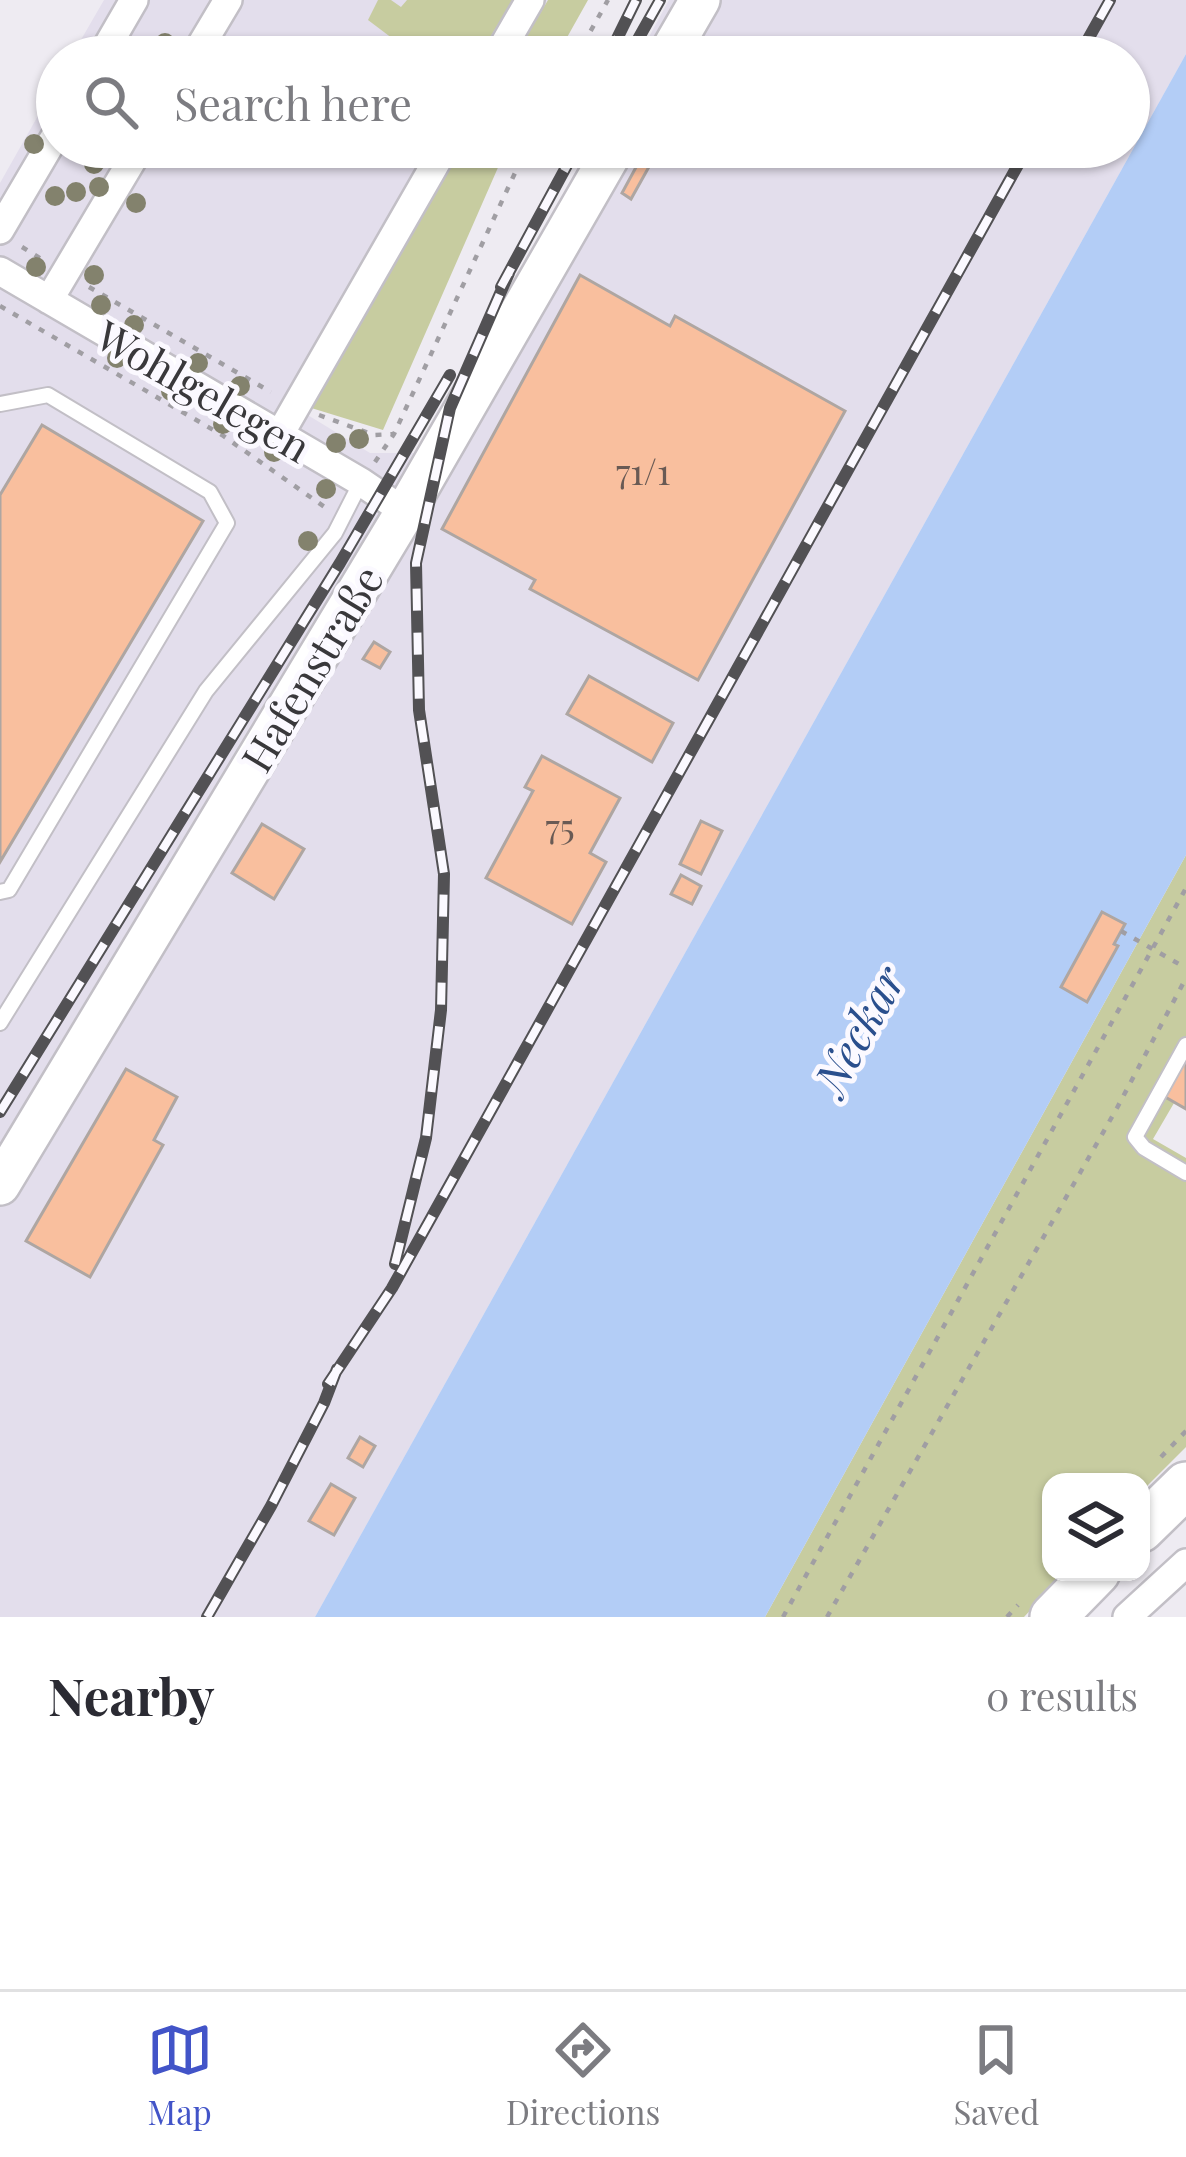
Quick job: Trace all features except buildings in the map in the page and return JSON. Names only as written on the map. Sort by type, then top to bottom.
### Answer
[{"type":"main road","points":[[679,36],[700,0]]},
{"type":"main road","name":"Hafenstraße","points":[[0,1185],[405,512],[603,168]]},
{"type":"main road","points":[[1150,1519],[1186,1485]]},
{"type":"main road","points":[[1053,1617],[1088,1581]]},
{"type":"street","points":[[113,36],[134,0]]},
{"type":"street","points":[[207,36],[228,0]]},
{"type":"street","points":[[509,36],[530,0]]},
{"type":"street","points":[[8,237],[41,168]]},
{"type":"street","points":[[49,300],[128,168]]},
{"type":"street","points":[[280,434],[433,168]]},
{"type":"street","name":"Wohlgelegen","points":[[0,272],[362,482],[405,512]]},
{"type":"street","points":[[1127,1617],[1186,1563]]},
{"type":"lane","points":[[0,404],[49,394],[210,492],[226,523],[9,890],[0,892]]},
{"type":"lane","points":[[0,1023],[206,691],[340,524],[362,482]]},
{"type":"lane","points":[[1186,1045],[1135,1137],[1144,1148],[1186,1172]]},
{"type":"path","points":[[588,36],[608,0]]},
{"type":"path","points":[[362,482],[394,434],[517,168]]},
{"type":"path","points":[[8,237],[296,406],[374,435],[394,434]]},
{"type":"path","points":[[0,306],[241,448],[330,510],[340,524]]},
{"type":"path","points":[[795,1617],[784,1615],[1186,889]]},
{"type":"path","points":[[1121,931],[1186,968]]},
{"type":"path","points":[[827,1617],[1106,1129],[1186,978]]},
{"type":"shaded area","points":[[104,0],[548,0],[527,36],[83,36]]},
{"type":"shaded area","points":[[669,0],[1186,0],[1186,54],[1150,119],[1150,36],[649,36]]},
{"type":"shaded area","points":[[36,119],[36,168],[449,168],[308,407],[288,403],[370,453],[415,453],[439,421],[578,168],[1122,168],[315,1617],[0,1617],[0,183]]},
{"type":"green space","points":[[378,0],[391,0],[401,7],[407,0],[513,0],[491,36],[389,36],[368,20]]},
{"type":"green space","points":[[548,0],[588,0],[568,36],[527,36]]},
{"type":"green space","points":[[449,168],[498,168],[383,430],[308,407]]},
{"type":"green space","points":[[1186,855],[1186,1051],[1160,1095],[1174,1103],[1153,1139],[1186,1158],[1186,1447],[1150,1483],[1150,1473],[1042,1473],[1042,1581],[1058,1581],[1024,1617],[765,1617]]},
{"type":"water","name":"Neckar","points":[[1186,54],[1186,855],[765,1617],[315,1617],[1122,168],[1150,168],[1150,119]]},
{"type":"railway","points":[[618,36],[636,0]]},
{"type":"railway","points":[[640,36],[660,0]]},
{"type":"railway","points":[[1090,36],[1110,0]]},
{"type":"railway","points":[[501,287],[566,168]]},
{"type":"railway","points":[[328,1384],[392,1288],[1016,168]]},
{"type":"railway","points":[[395,1264],[426,1138],[441,1010],[444,874],[419,710],[416,563],[450,408],[509,273]]},
{"type":"railway","points":[[0,1112],[340,563],[450,375]]},
{"type":"railway","points":[[207,1617],[271,1506],[337,1369]]}]
